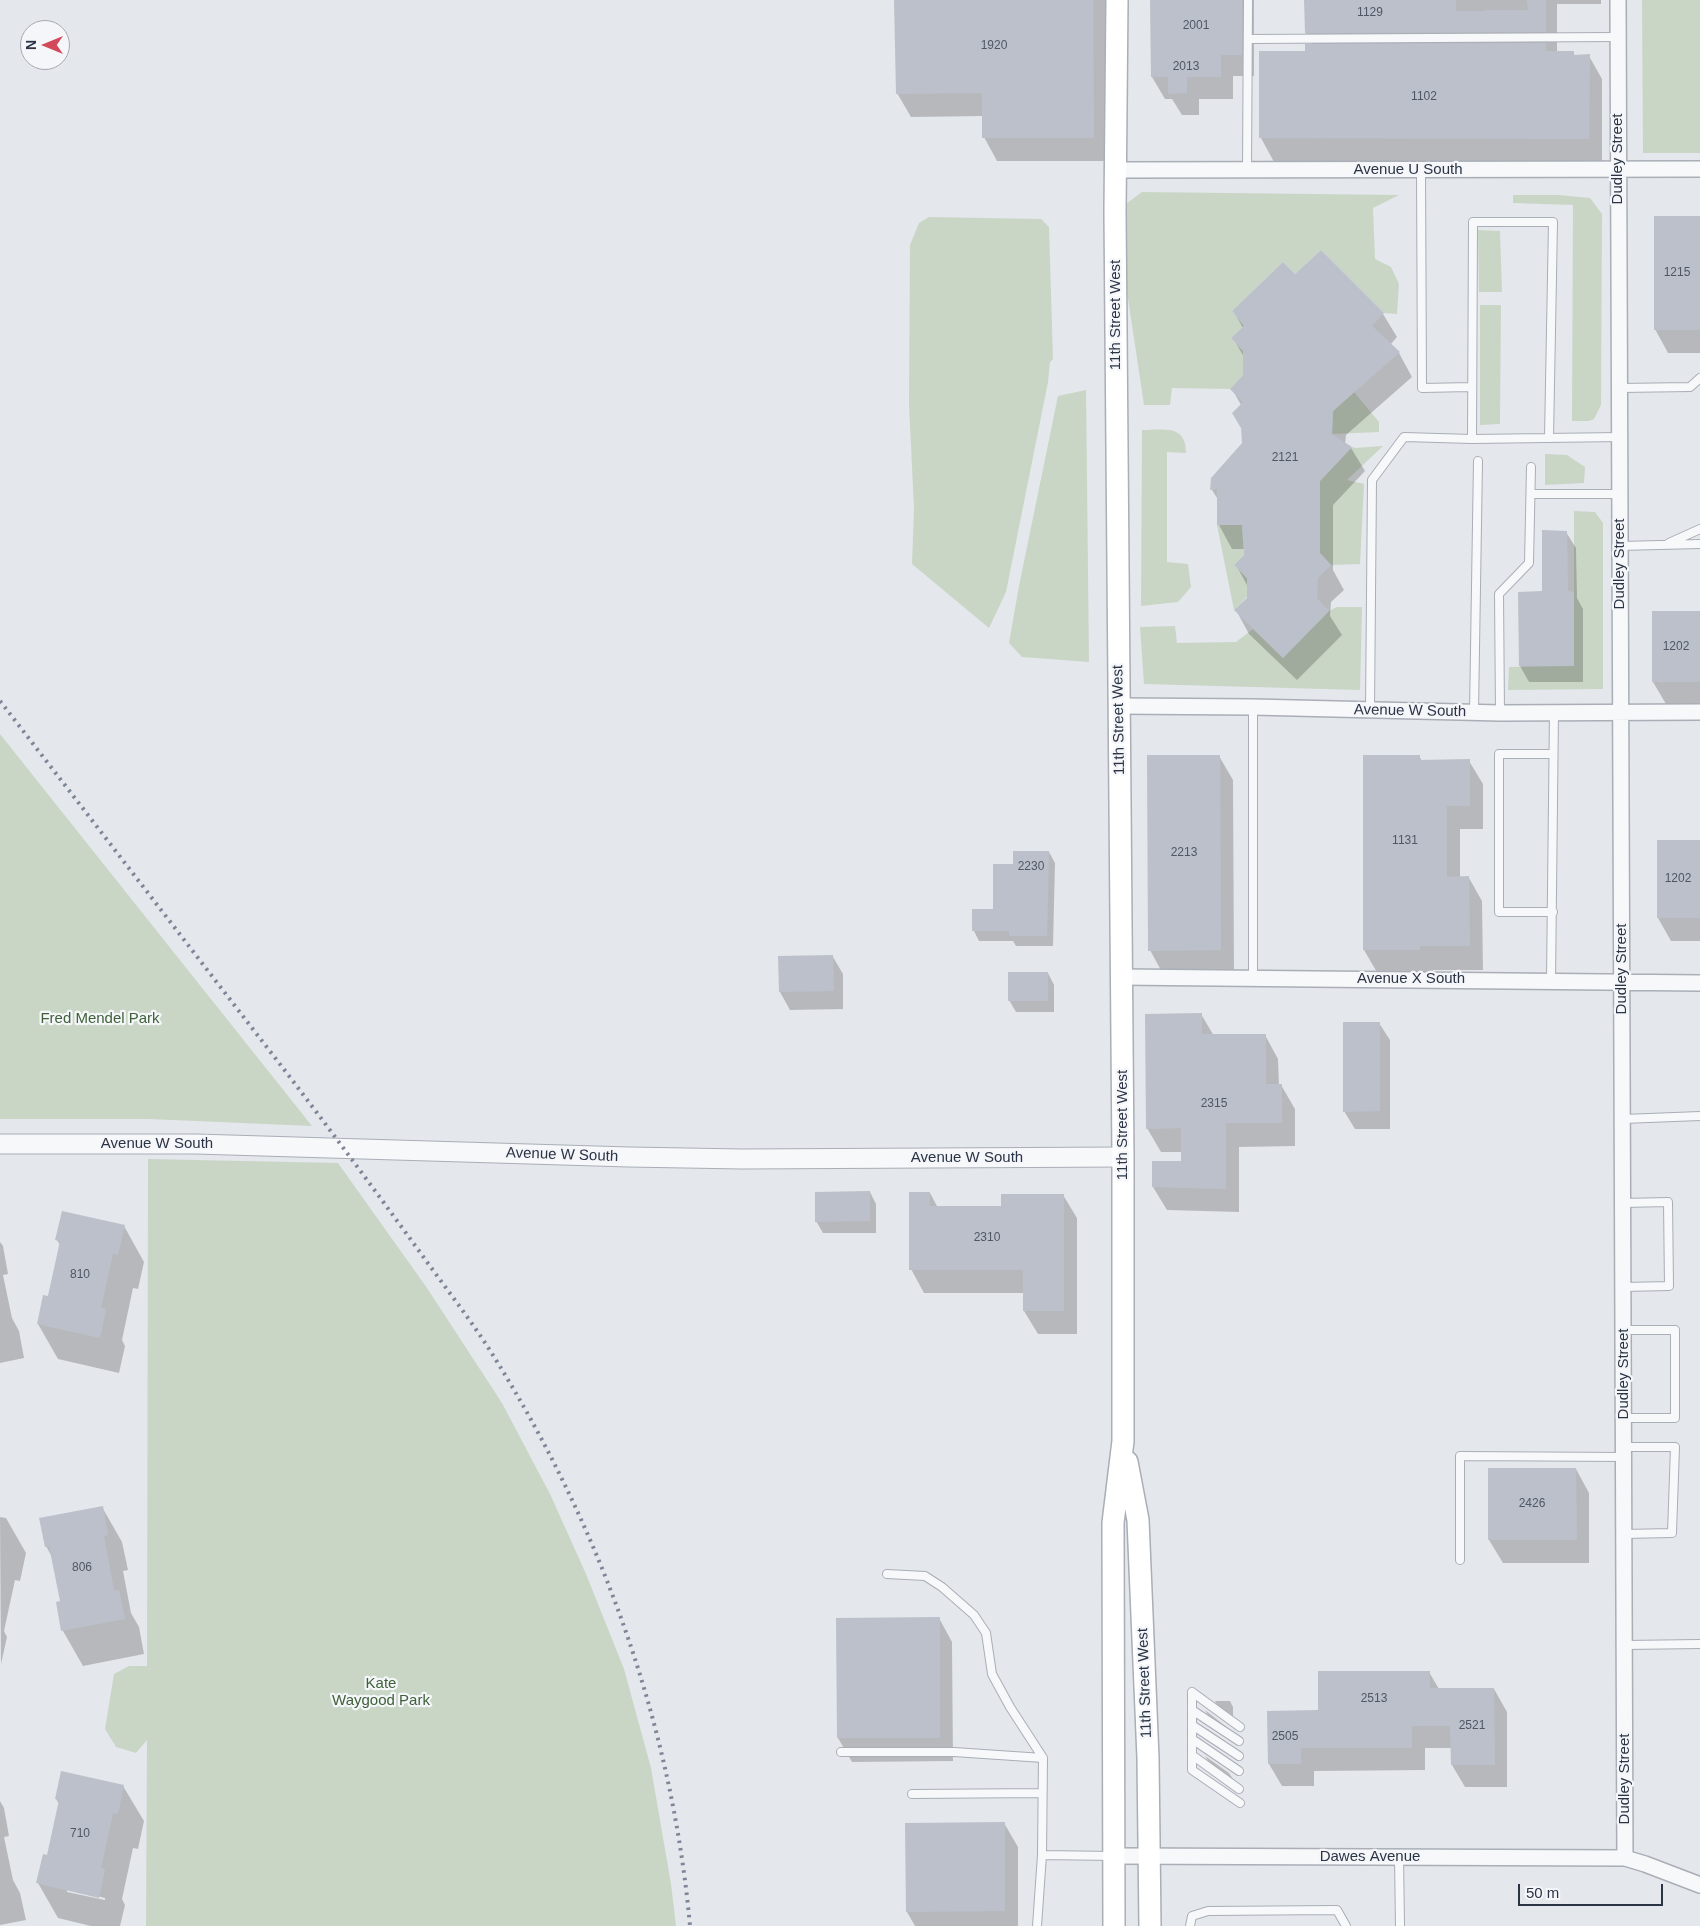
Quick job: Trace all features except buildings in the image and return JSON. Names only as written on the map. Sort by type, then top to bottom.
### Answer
[{"type":"main road","name":"11th Street West","points":[[1114,1926],[1113,1523],[1123,1441],[1122,977],[1115,170],[1117,0]]},
{"type":"main road","name":"11th Street West","points":[[1123,1441],[1138,1520],[1148,1758],[1150,1926]]},
{"type":"street","name":"Dudley Street","points":[[1618,0],[1625,1858]]},
{"type":"street","name":"Avenue U South","points":[[1115,170],[1700,169]]},
{"type":"street","name":"Avenue W South","points":[[1119,706],[1500,713],[1700,712]]},
{"type":"street","name":"Avenue X South","points":[[1122,977],[1700,983]]},
{"type":"street","name":"Avenue W South","points":[[0,1144],[196,1144],[742,1159],[1123,1157]]},
{"type":"street","name":"Dawes Avenue","points":[[1115,1856],[1625,1858]]},
{"type":"street","points":[[1625,1858],[1700,1886]]},
{"type":"lane","points":[[1247,170],[1248,0]]},
{"type":"lane","points":[[1248,38],[1617,37]]},
{"type":"lane","points":[[1420,170],[1422,388],[1471,387]]},
{"type":"lane","points":[[1472,439],[1473,222],[1553,222],[1549,438]]},
{"type":"lane","points":[[1620,388],[1690,388],[1700,378]]},
{"type":"lane","points":[[1370,710],[1372,480],[1404,437],[1472,439],[1620,437]]},
{"type":"lane","points":[[1474,712],[1478,461]]},
{"type":"lane","points":[[1500,713],[1498,594],[1529,563],[1531,467]]},
{"type":"lane","points":[[1531,494],[1620,494]]},
{"type":"lane","points":[[1665,545],[1700,529]]},
{"type":"lane","points":[[1620,546],[1700,544]]},
{"type":"lane","points":[[1253,708],[1253,978]]},
{"type":"lane","points":[[1551,980],[1554,712]]},
{"type":"lane","points":[[1553,754],[1499,754],[1499,912],[1553,912]]},
{"type":"lane","points":[[1622,1119],[1700,1116]]},
{"type":"lane","points":[[1623,1204],[1668,1202],[1669,1258],[1669,1286],[1623,1286]]},
{"type":"lane","points":[[1624,1330],[1675,1330],[1675,1418],[1624,1418]]},
{"type":"lane","points":[[1460,1560],[1460,1456],[1624,1452],[1675,1447],[1672,1533],[1624,1534]]},
{"type":"lane","points":[[887,1574],[925,1576],[942,1587],[974,1615],[986,1633],[992,1674],[1043,1758],[1042,1855],[1037,1926]]},
{"type":"lane","points":[[1625,1645],[1700,1644]]},
{"type":"lane","points":[[1240,1727],[1192,1692],[1192,1770],[1240,1804]]},
{"type":"lane","points":[[1192,1710],[1239,1741]]},
{"type":"lane","points":[[1192,1725],[1239,1756]]},
{"type":"lane","points":[[1192,1739],[1239,1771]]},
{"type":"lane","points":[[841,1752],[954,1752],[1043,1758]]},
{"type":"lane","points":[[1192,1755],[1239,1789]]},
{"type":"lane","points":[[912,1794],[1042,1793]]},
{"type":"lane","points":[[1042,1855],[1115,1856]]},
{"type":"lane","points":[[1398,1857],[1400,1926]]},
{"type":"lane","points":[[1190,1926],[1192,1916],[1208,1912],[1337,1910],[1346,1926]]},
{"type":"green space","points":[[1642,0],[1700,0],[1700,153],[1643,153]]},
{"type":"green space","points":[[1142,192],[1399,195],[1373,208],[1375,259],[1391,267],[1399,284],[1397,314],[1384,313],[1321,250],[1295,274],[1283,262],[1232,311],[1244,326],[1231,338],[1243,351],[1243,375],[1230,389],[1172,388],[1170,405],[1144,405],[1115,212]]},
{"type":"green space","points":[[1513,195],[1559,195],[1590,198],[1602,214],[1601,405],[1594,419],[1589,421],[1572,421],[1573,205],[1513,203]]},
{"type":"green space","points":[[929,217],[1041,219],[1049,227],[1053,359],[1050,362],[1048,382],[1006,592],[989,628],[912,564],[914,509],[909,403],[910,245],[919,223]]},
{"type":"green space","points":[[1478,230],[1500,231],[1502,292],[1479,292]]},
{"type":"green space","points":[[1480,305],[1501,305],[1500,424],[1480,425]]},
{"type":"green space","points":[[1086,390],[1089,662],[1022,657],[1009,643],[1058,396]]},
{"type":"green space","points":[[1354,392],[1379,422],[1379,432],[1332,434],[1333,411]]},
{"type":"green space","points":[[1142,430],[1172,431],[1182,437],[1185,444],[1186,453],[1167,452],[1167,562],[1188,564],[1191,587],[1178,602],[1141,606]]},
{"type":"green space","points":[[1383,446],[1347,480],[1364,484],[1360,564],[1331,565],[1320,553],[1320,481],[1352,447]]},
{"type":"green space","points":[[1545,454],[1567,455],[1585,467],[1584,483],[1545,485]]},
{"type":"green space","points":[[1574,511],[1595,512],[1603,523],[1603,689],[1508,690],[1509,667],[1574,666]]},
{"type":"green space","points":[[1217,525],[1242,525],[1244,555],[1234,565],[1247,578],[1247,597],[1234,610]]},
{"type":"green space","points":[[1337,607],[1362,607],[1360,690],[1144,684],[1140,627],[1175,626],[1177,643],[1236,642],[1253,629],[1283,658],[1329,611]]},
{"type":"green space","name":"Fred Mendel Park","points":[[0,734],[312,1126],[149,1119],[0,1119]]},
{"type":"green space","name":"Kate Waygood Park","points":[[148,1159],[338,1163],[427,1288],[502,1403],[550,1494],[586,1574],[624,1669],[651,1768],[671,1884],[676,1926],[146,1926],[147,1740],[136,1753],[116,1747],[105,1729],[114,1674],[129,1666],[147,1666]]},
{"type":"railway","points":[[0,701],[368,1181],[479,1333],[534,1425],[569,1492],[599,1561],[626,1632],[649,1704],[667,1777],[681,1851],[690,1926]]}]
